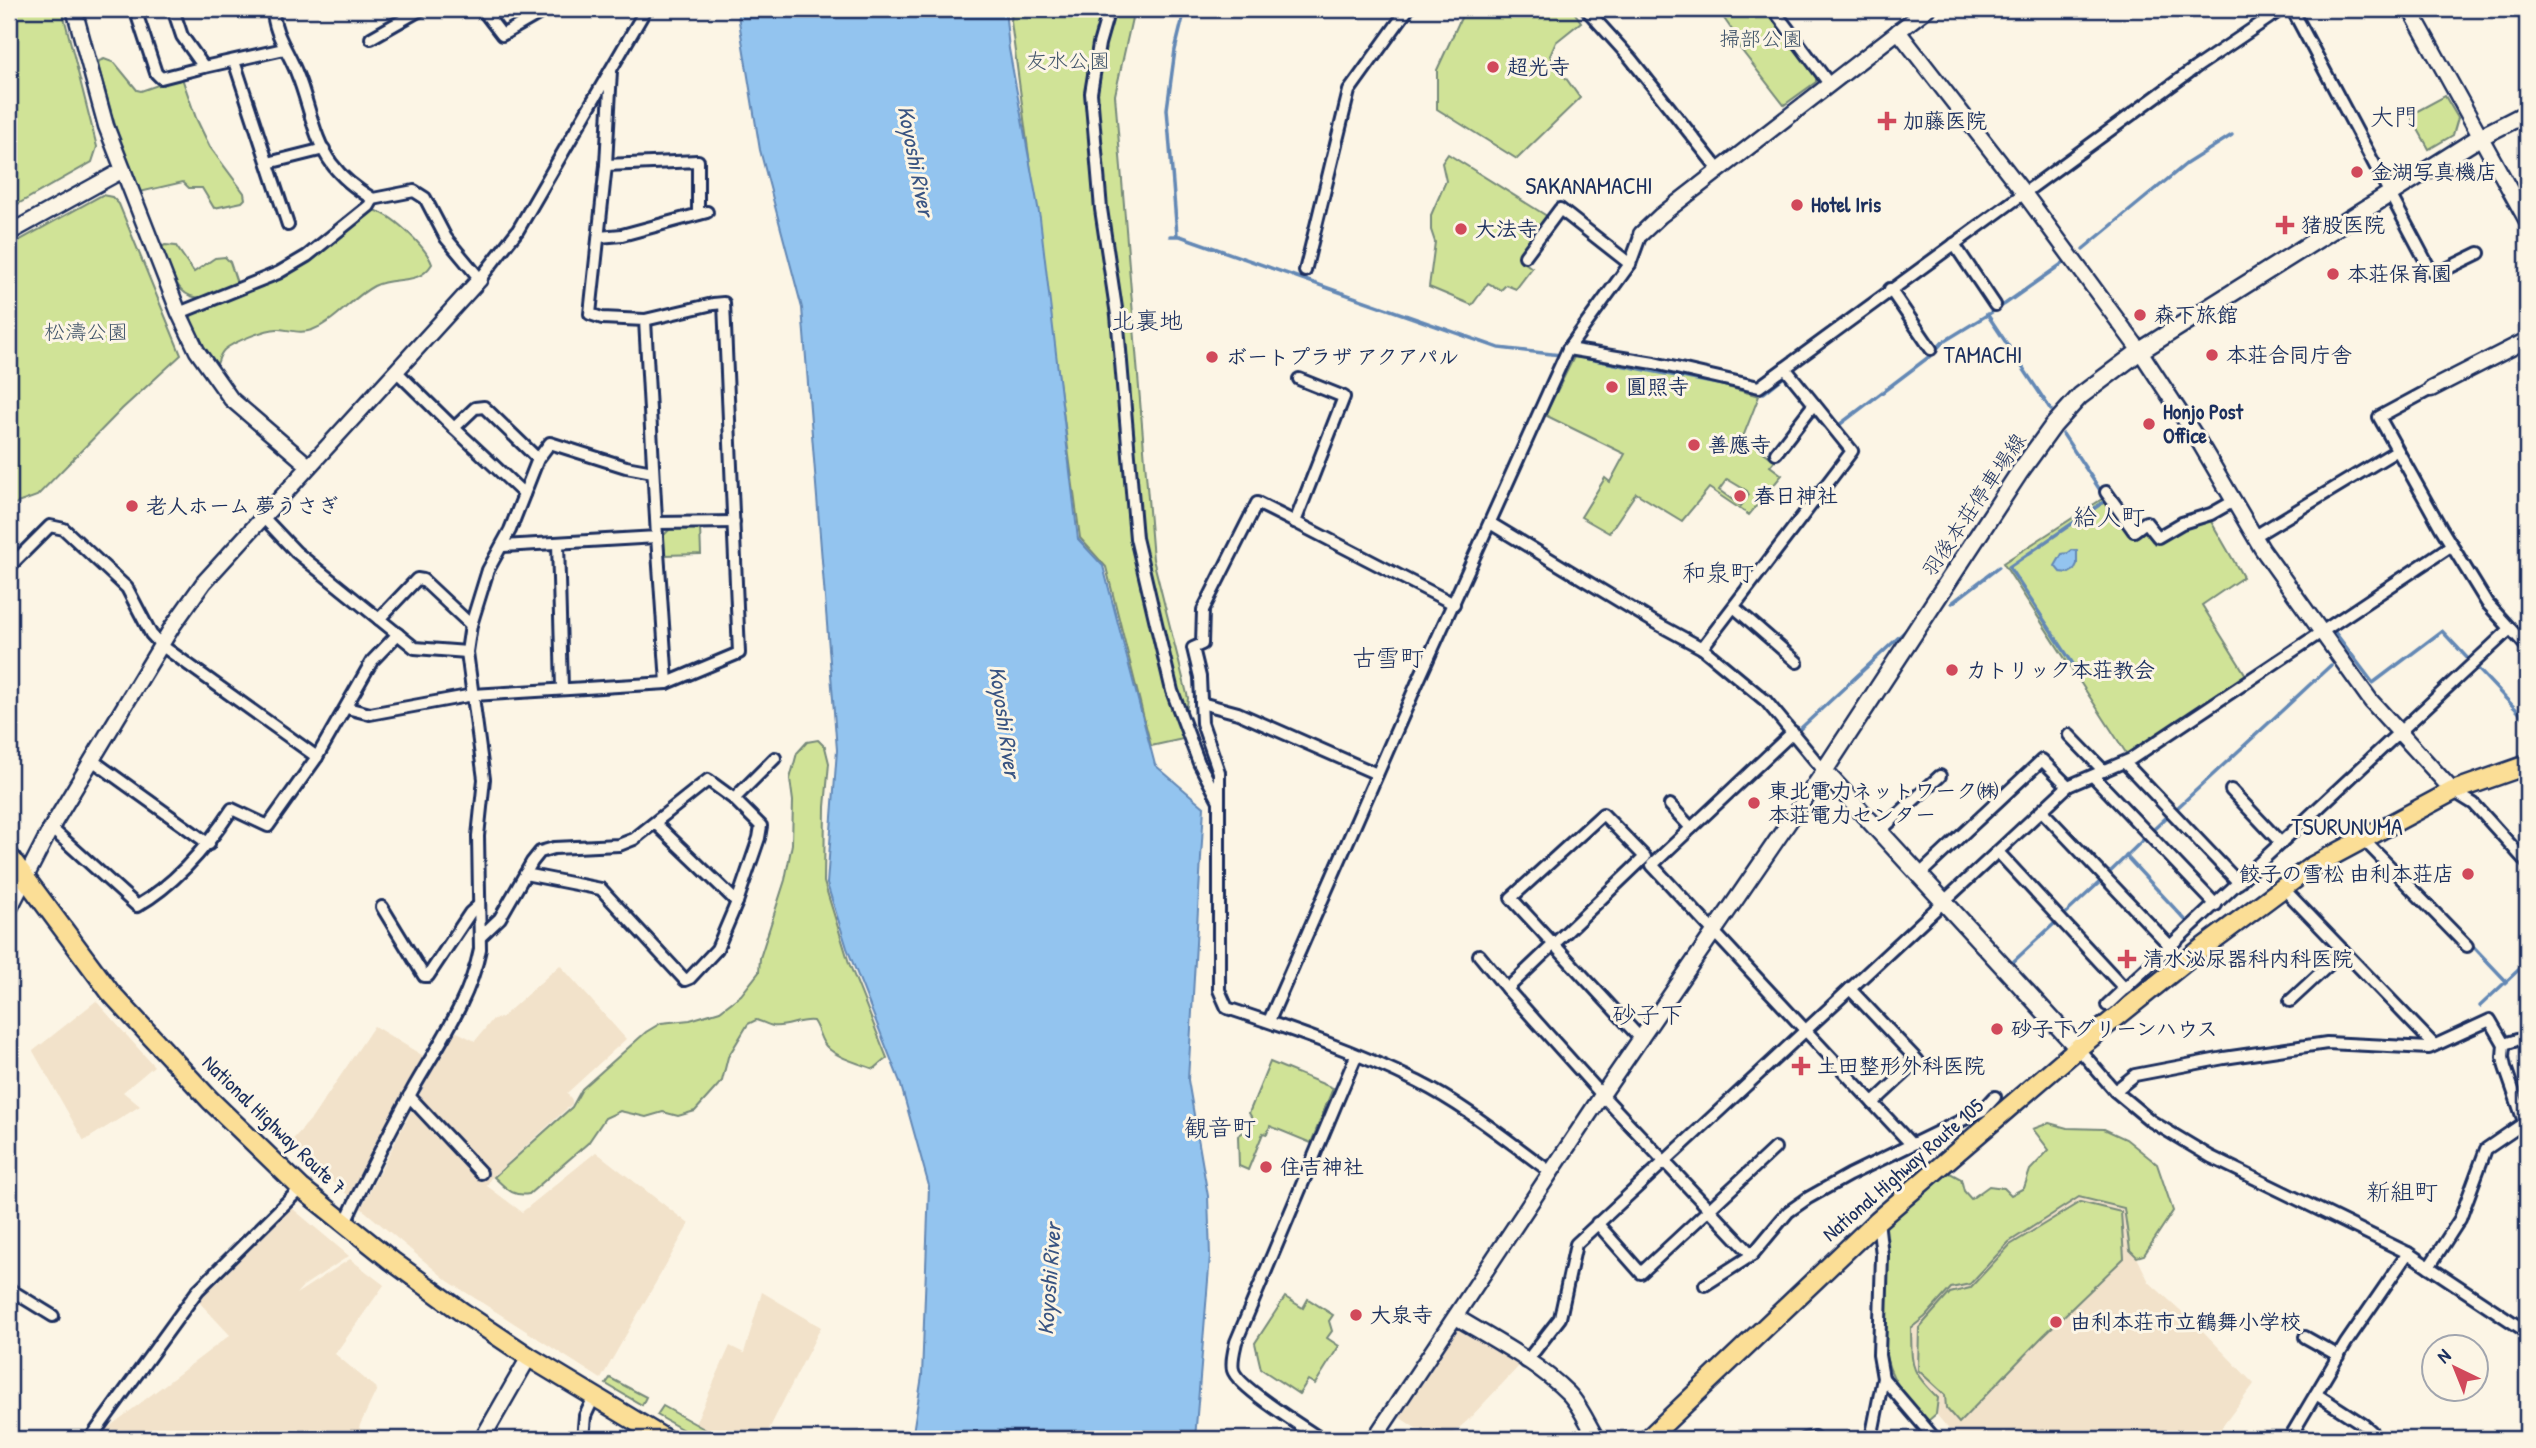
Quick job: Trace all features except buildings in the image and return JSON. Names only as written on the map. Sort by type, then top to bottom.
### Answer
[{"type":"highway","name":"National Highway Route 105","points":[[1648,1439],[1878,1220],[2078,1048],[2201,948],[2311,867],[2362,838],[2454,791],[2527,765]]},
{"type":"highway","name":"National Highway Route 7","points":[[9,856],[110,992],[210,1100],[301,1188],[462,1312],[529,1357],[665,1439]]},
{"type":"main road","name":"羽後本荘停車場線","points":[[1824,771],[2053,426],[2080,396],[2140,351],[2480,137],[2527,113]]},
{"type":"main road","points":[[1824,771],[2078,1048]]},
{"type":"street","points":[[74,9],[106,126],[179,313],[197,351],[231,399],[309,466]]},
{"type":"street","points":[[135,9],[156,73],[162,78],[284,49]]},
{"type":"street","points":[[173,9],[182,36],[204,67]]},
{"type":"street","points":[[273,9],[284,49],[297,72],[324,149],[333,165],[358,190],[373,199],[414,191],[425,198],[446,238],[480,279]]},
{"type":"street","points":[[371,38],[422,9]]},
{"type":"street","points":[[482,9],[502,35],[547,9]]},
{"type":"street","points":[[9,910],[51,828],[161,645],[204,582],[480,279],[518,230],[646,9]]},
{"type":"street","points":[[1109,9],[1099,44],[1091,93],[1096,172],[1117,315],[1136,538],[1172,691],[1199,763],[1220,804]]},
{"type":"street","points":[[1305,271],[1349,91],[1408,9]]},
{"type":"street","points":[[1586,9],[1631,59],[1719,170]]},
{"type":"street","points":[[1773,9],[1830,85]]},
{"type":"street","points":[[1269,1021],[1569,349],[1630,264],[1640,234],[1927,9]]},
{"type":"street","points":[[1569,349],[1654,363],[1759,387],[2195,68],[2282,9]]},
{"type":"street","points":[[2292,9],[2431,271],[2440,272],[2479,253]]},
{"type":"street","points":[[2410,9],[2527,221]]},
{"type":"street","points":[[1898,31],[2024,193],[2140,351],[2198,440],[2255,536],[2371,701],[2454,791],[2474,804],[2527,863]]},
{"type":"street","points":[[234,61],[288,225]]},
{"type":"street","points":[[347,708],[370,714],[473,695],[667,683],[739,653],[724,303],[645,320],[602,318],[590,314],[606,165],[611,67]]},
{"type":"street","points":[[268,163],[324,149]]},
{"type":"street","points":[[599,237],[622,235],[703,213],[698,162],[606,165]]},
{"type":"street","points":[[9,233],[123,170]]},
{"type":"street","points":[[179,313],[278,273],[307,256],[373,199]]},
{"type":"street","points":[[1525,256],[1560,209],[1630,264]]},
{"type":"street","points":[[1954,244],[1995,305]]},
{"type":"street","points":[[1890,289],[1931,349]]},
{"type":"street","points":[[645,320],[667,683]]},
{"type":"street","points":[[2527,340],[2379,417],[2396,451],[2487,603],[2527,647]]},
{"type":"street","points":[[1702,648],[1852,451],[1785,368]]},
{"type":"street","points":[[396,371],[524,494]]},
{"type":"street","points":[[1295,522],[1344,397],[1298,379]]},
{"type":"street","points":[[1776,453],[1814,404]]},
{"type":"street","points":[[454,428],[475,408],[484,407],[538,459]]},
{"type":"street","points":[[345,1223],[409,1096],[458,1009],[477,963],[480,937],[478,836],[484,779],[467,652],[471,625],[488,570],[503,546],[538,459],[550,443],[626,467],[653,472]]},
{"type":"street","points":[[2255,536],[2396,451]]},
{"type":"street","points":[[2106,492],[2134,531],[2146,522],[2158,537],[2182,523],[2211,514],[2234,501]]},
{"type":"street","points":[[1454,604],[1257,503],[1203,610],[1202,644],[1193,648],[1200,677],[1202,723],[1219,772],[1219,990],[1227,1008],[1269,1021],[1419,1083],[1450,1101],[1552,1173]]},
{"type":"street","points":[[262,516],[296,552],[415,648],[467,652]]},
{"type":"street","points":[[657,523],[734,522]]},
{"type":"street","points":[[1374,1439],[1602,1096],[1824,771],[1793,732],[1750,686],[1702,648],[1490,523]]},
{"type":"street","points":[[9,566],[50,526],[64,529],[127,588],[151,634],[161,645],[317,757]]},
{"type":"street","points":[[503,546],[657,537]]},
{"type":"street","points":[[558,543],[562,688]]},
{"type":"street","points":[[1526,1362],[1560,1318],[1576,1244],[2068,786],[2124,763],[2452,545]]},
{"type":"street","points":[[379,619],[417,579],[423,580],[471,625]]},
{"type":"street","points":[[1734,607],[1797,662]]},
{"type":"street","points":[[2107,1005],[2510,629]]},
{"type":"street","points":[[51,828],[137,906],[158,894],[209,844],[232,809],[268,826],[317,757],[372,661],[398,634]]},
{"type":"street","points":[[1201,703],[1238,713],[1377,774]]},
{"type":"street","points":[[1793,732],[1651,865],[1912,1144]]},
{"type":"street","points":[[2069,735],[2098,774],[2216,905]]},
{"type":"street","points":[[734,799],[775,758]]},
{"type":"street","points":[[92,761],[209,844]]},
{"type":"street","points":[[1920,874],[2042,761],[2068,786]]},
{"type":"street","points":[[2124,763],[2238,883]]},
{"type":"street","points":[[1880,831],[1940,776]]},
{"type":"street","points":[[480,937],[500,918],[525,874],[540,852],[554,848],[619,845],[634,839],[708,780],[734,799],[761,826],[737,902],[717,949],[685,980],[601,888],[525,874]]},
{"type":"street","points":[[2231,790],[2281,843]]},
{"type":"street","points":[[1670,805],[1691,828]]},
{"type":"street","points":[[2042,811],[2171,947]]},
{"type":"street","points":[[1507,989],[1554,946],[1645,857],[1603,814],[1511,898],[1554,946],[1642,1040]]},
{"type":"street","points":[[655,823],[737,902]]},
{"type":"street","points":[[2362,838],[2467,946]]},
{"type":"street","points":[[1998,852],[2125,989]]},
{"type":"street","points":[[2283,888],[2434,1045]]},
{"type":"street","points":[[382,907],[424,976],[428,976],[470,913],[479,905]]},
{"type":"street","points":[[2290,1000],[2344,951]]},
{"type":"street","points":[[1479,956],[1602,1096],[1752,1255]]},
{"type":"street","points":[[1850,989],[1918,1061],[1873,1103]]},
{"type":"street","points":[[2115,1091],[2135,1076],[2224,1058],[2326,1042],[2429,1048],[2490,1020],[2504,1044],[2505,1067],[2526,1126],[2486,1149],[2460,1219],[2429,1266]]},
{"type":"street","points":[[2504,1044],[2527,1037]]},
{"type":"street","points":[[2078,1048],[2115,1091],[2151,1121],[2211,1157],[2408,1253],[2527,1332]]},
{"type":"street","points":[[1316,1438],[1244,1385],[1234,1373],[1233,1360],[1236,1342],[1356,1056]]},
{"type":"street","points":[[409,1096],[481,1173]]},
{"type":"street","points":[[1705,1284],[1752,1255],[1788,1212],[1849,1175],[1983,1110],[1995,1097]]},
{"type":"street","points":[[1597,1223],[1641,1273],[1775,1148]]},
{"type":"street","points":[[90,1439],[198,1290],[301,1188]]},
{"type":"street","points":[[1871,1439],[1882,1378],[1882,1255],[1878,1220]]},
{"type":"street","points":[[2289,1439],[2339,1356],[2408,1253]]},
{"type":"street","points":[[9,1289],[53,1316]]},
{"type":"street","points":[[1457,1317],[1571,1395],[1597,1439]]},
{"type":"street","points":[[2305,1336],[2339,1356]]},
{"type":"street","points":[[482,1439],[529,1357]]},
{"type":"street","points":[[1882,1378],[1935,1439]]},
{"type":"street","points":[[2316,1394],[2364,1424],[2374,1439]]},
{"type":"street","points":[[583,1439],[585,1416],[594,1397]]},
{"type":"street","points":[[1804,1439],[1816,1439]]},
{"type":"shaded area","points":[[560,965],[626,1039],[567,1093],[572,1104],[490,1179],[487,1186],[522,1212],[596,1152],[689,1224],[601,1379],[448,1281],[361,1208],[453,1030],[475,1041],[493,1019],[501,1018]]},
{"type":"shaded area","points":[[96,1001],[154,1066],[123,1092],[140,1106],[84,1141],[33,1051]]},
{"type":"shaded area","points":[[374,1026],[425,1057],[349,1196],[288,1145],[312,1118]]},
{"type":"shaded area","name":"由利本荘市立鶴舞小学校","points":[[2079,1197],[2124,1208],[2130,1250],[2137,1257],[2149,1282],[2199,1327],[2254,1384],[2213,1439],[1957,1439],[1936,1414],[1937,1398],[1918,1378],[1912,1366],[1911,1328],[1925,1317],[1951,1288],[1971,1284],[2009,1242]]},
{"type":"shaded area","points":[[292,1208],[349,1256],[303,1286],[296,1294],[350,1259],[384,1285],[335,1354],[377,1389],[359,1427],[366,1439],[98,1439],[105,1430],[230,1335],[199,1302],[205,1292]]},
{"type":"shaded area","points":[[762,1292],[821,1327],[764,1439],[722,1439],[695,1424],[730,1346],[744,1353]]},
{"type":"shaded area","points":[[1460,1326],[1521,1364],[1467,1421],[1446,1439],[1432,1439],[1399,1417]]},
{"type":"green space","points":[[9,9],[62,9],[97,147],[92,162],[9,209]]},
{"type":"green space","name":"友水公園","points":[[1012,9],[1134,9],[1115,95],[1153,559],[1188,698],[1183,739],[1151,746],[1106,567],[1080,538],[1011,22]]},
{"type":"green space","points":[[1465,9],[1572,9],[1581,22],[1556,42],[1550,56],[1580,98],[1517,159],[1437,109],[1437,70]]},
{"type":"green space","name":"掃部公園","points":[[1733,9],[1766,9],[1816,76],[1816,82],[1784,105],[1729,34],[1732,30],[1723,17]]},
{"type":"green space","points":[[104,59],[115,63],[137,90],[178,78],[183,81],[210,147],[244,193],[245,199],[242,202],[214,208],[202,188],[189,188],[183,182],[140,192],[138,190],[117,132],[98,65],[99,61]]},
{"type":"green space","points":[[2445,96],[2458,118],[2453,135],[2429,149],[2410,115]]},
{"type":"green space","points":[[1448,154],[1550,218],[1521,260],[1532,268],[1516,289],[1506,285],[1501,290],[1488,283],[1472,305],[1429,287],[1435,242],[1431,230],[1431,215],[1446,181],[1442,163]]},
{"type":"green space","name":"松濤公園","points":[[102,195],[112,197],[119,204],[181,355],[122,409],[37,496],[9,506],[9,246]]},
{"type":"green space","points":[[371,210],[388,216],[415,240],[432,264],[426,271],[420,276],[374,286],[329,321],[312,330],[299,332],[274,329],[242,340],[224,350],[217,364],[214,364],[195,333],[191,313],[272,280]]},
{"type":"green space","points":[[176,246],[194,272],[215,258],[225,257],[230,262],[237,283],[204,297],[186,294],[174,279],[162,247]]},
{"type":"green space","points":[[1575,355],[1665,369],[1759,396],[1743,437],[1769,456],[1771,453],[1777,458],[1770,466],[1782,475],[1749,515],[1709,488],[1682,521],[1636,493],[1609,533],[1581,517],[1605,478],[1610,482],[1625,454],[1545,415]],"holes":[[[1727,479],[1749,495],[1741,506],[1719,490]]]},
{"type":"green space","points":[[2105,497],[2132,536],[2147,527],[2158,542],[2183,527],[2209,518],[2243,577],[2202,605],[2249,680],[2128,756],[2003,563]]},
{"type":"green space","points":[[700,527],[701,554],[664,555],[663,536],[671,528]]},
{"type":"green space","points":[[818,740],[825,747],[829,763],[825,807],[824,882],[849,963],[887,1058],[874,1069],[839,1056],[823,1042],[813,1021],[778,1026],[756,1020],[748,1024],[728,1057],[722,1081],[695,1111],[678,1116],[663,1112],[646,1117],[620,1111],[605,1118],[588,1143],[529,1194],[510,1191],[494,1177],[572,1107],[582,1089],[646,1032],[661,1023],[690,1020],[720,1011],[741,995],[759,972],[760,958],[785,880],[792,844],[793,801],[790,779],[797,753],[807,742]]},
{"type":"green space","points":[[1270,1062],[1333,1088],[1311,1143],[1270,1126],[1267,1134],[1263,1133],[1248,1170],[1239,1166],[1238,1136],[1255,1123],[1249,1113]]},
{"type":"green space","points":[[2049,1123],[2067,1128],[2104,1129],[2126,1139],[2157,1164],[2173,1211],[2144,1255],[2137,1257],[2130,1250],[2124,1208],[2079,1197],[2009,1242],[1970,1284],[1951,1288],[1925,1317],[1911,1328],[1914,1367],[1938,1398],[1936,1414],[1928,1421],[1899,1387],[1886,1358],[1883,1230],[1940,1175],[1950,1173],[1961,1179],[1964,1191],[1971,1199],[1989,1186],[2004,1188],[2011,1195],[2024,1188],[2030,1170],[2049,1150],[2033,1129]]},
{"type":"green space","points":[[2080,1202],[2121,1212],[2124,1258],[2043,1336],[1959,1423],[1946,1408],[1945,1395],[1918,1370],[1919,1328],[1950,1293],[1970,1288],[2010,1245]]},
{"type":"green space","points":[[1285,1297],[1303,1308],[1308,1299],[1333,1315],[1329,1321],[1332,1331],[1327,1338],[1339,1346],[1315,1384],[1308,1380],[1299,1394],[1261,1369],[1255,1343]]},
{"type":"green space","points":[[610,1378],[646,1397],[642,1405],[606,1384]]},
{"type":"green space","points":[[663,1406],[722,1439],[699,1439],[657,1415]]},
{"type":"water","name":"Koyoshi River","points":[[737,9],[1005,9],[1009,49],[1040,218],[1078,539],[1103,566],[1155,765],[1204,807],[1188,1080],[1208,1196],[1210,1256],[1195,1439],[912,1439],[922,1376],[929,1186],[900,1082],[847,948],[827,884],[837,750],[802,308],[760,150]]},
{"type":"water","points":[[2077,551],[2074,570],[2069,573],[2060,572],[2055,566],[2062,554]]},
{"type":"waterway","points":[[1177,235],[1167,109],[1175,50],[1185,9]]},
{"type":"waterway","points":[[2083,249],[2186,164],[2232,135]]},
{"type":"waterway","points":[[1170,236],[1180,236],[1499,348],[1561,355]]},
{"type":"waterway","points":[[1839,425],[1930,356],[1943,342],[2005,304],[2063,263]]},
{"type":"waterway","points":[[1987,314],[2051,410]]},
{"type":"waterway","points":[[1569,355],[1764,393],[1784,377],[1796,391]]},
{"type":"waterway","points":[[1813,412],[1823,426]]},
{"type":"waterway","points":[[2063,434],[2100,490]]},
{"type":"waterway","points":[[2073,664],[2009,567],[2105,501]]},
{"type":"waterway","points":[[1952,603],[1999,567]]},
{"type":"waterway","points":[[1800,729],[1914,623]]},
{"type":"waterway","points":[[2334,631],[2373,683],[2442,631],[2470,661]]},
{"type":"waterway","points":[[2176,809],[2331,665]]},
{"type":"waterway","points":[[2478,669],[2527,721]]},
{"type":"waterway","points":[[2152,831],[2169,815]]},
{"type":"waterway","points":[[2109,873],[2143,840]]},
{"type":"waterway","points":[[2384,852],[2401,871]]},
{"type":"waterway","points":[[2126,856],[2189,924]]},
{"type":"waterway","points":[[2063,916],[2102,880]]},
{"type":"waterway","points":[[2014,961],[2056,922]]},
{"type":"waterway","points":[[2469,942],[2506,981]]},
{"type":"waterway","points":[[2480,1006],[2527,962]]},
{"type":"place","name":"超光寺","points":[[1493,67]]},
{"type":"place","name":"加藤医院","points":[[1887,121]]},
{"type":"place","name":"金湖写真機店","points":[[2357,172]]},
{"type":"place","name":"Hotel Iris","points":[[1797,205]]},
{"type":"place","name":"猪股医院","points":[[2285,225]]},
{"type":"place","name":"大法寺","points":[[1461,229]]},
{"type":"place","name":"本荘保育園","points":[[2333,274]]},
{"type":"place","name":"森下旅館","points":[[2140,315]]},
{"type":"place","name":"本荘合同庁舎","points":[[2212,355]]},
{"type":"place","name":"ボートプラザ アクアパル","points":[[1212,357]]},
{"type":"place","name":"圓照寺","points":[[1612,387]]},
{"type":"place","name":"Honjo Post Office","points":[[2149,424]]},
{"type":"place","name":"善應寺","points":[[1694,445]]},
{"type":"place","name":"春日神社","points":[[1740,496]]},
{"type":"place","name":"老人ホーム 夢うさぎ","points":[[132,506]]},
{"type":"place","name":"カトリック本荘教会","points":[[1952,670]]},
{"type":"place","name":"東北電力ネットワーク㈱ 本荘電力センター","points":[[1754,803]]},
{"type":"place","name":"餃子の雪松 由利本荘店","points":[[2468,874]]},
{"type":"place","name":"清水泌尿器科内科医院","points":[[2127,959]]},
{"type":"place","name":"砂子下グリーンハウス","points":[[1997,1029]]},
{"type":"place","name":"土田整形外科医院","points":[[1801,1066]]},
{"type":"place","name":"住吉神社","points":[[1266,1167]]},
{"type":"place","name":"大泉寺","points":[[1356,1315]]},
{"type":"place","name":"由利本荘市立鶴舞小学校","points":[[2056,1322]]},
{"type":"district","name":"大門","points":[[2394,117]]},
{"type":"district","name":"SAKANAMACHI","points":[[1589,186]]},
{"type":"district","name":"北裏地","points":[[1147,321]]},
{"type":"district","name":"TAMACHI","points":[[1983,355]]},
{"type":"district","name":"給人町","points":[[2109,517]]},
{"type":"district","name":"和泉町","points":[[1718,573]]},
{"type":"district","name":"古雪町","points":[[1388,658]]},
{"type":"district","name":"TSURUNUMA","points":[[2347,827]]},
{"type":"district","name":"砂子下","points":[[1648,1015]]},
{"type":"district","name":"観音町","points":[[1220,1128]]},
{"type":"district","name":"新組町","points":[[2402,1192]]}]
